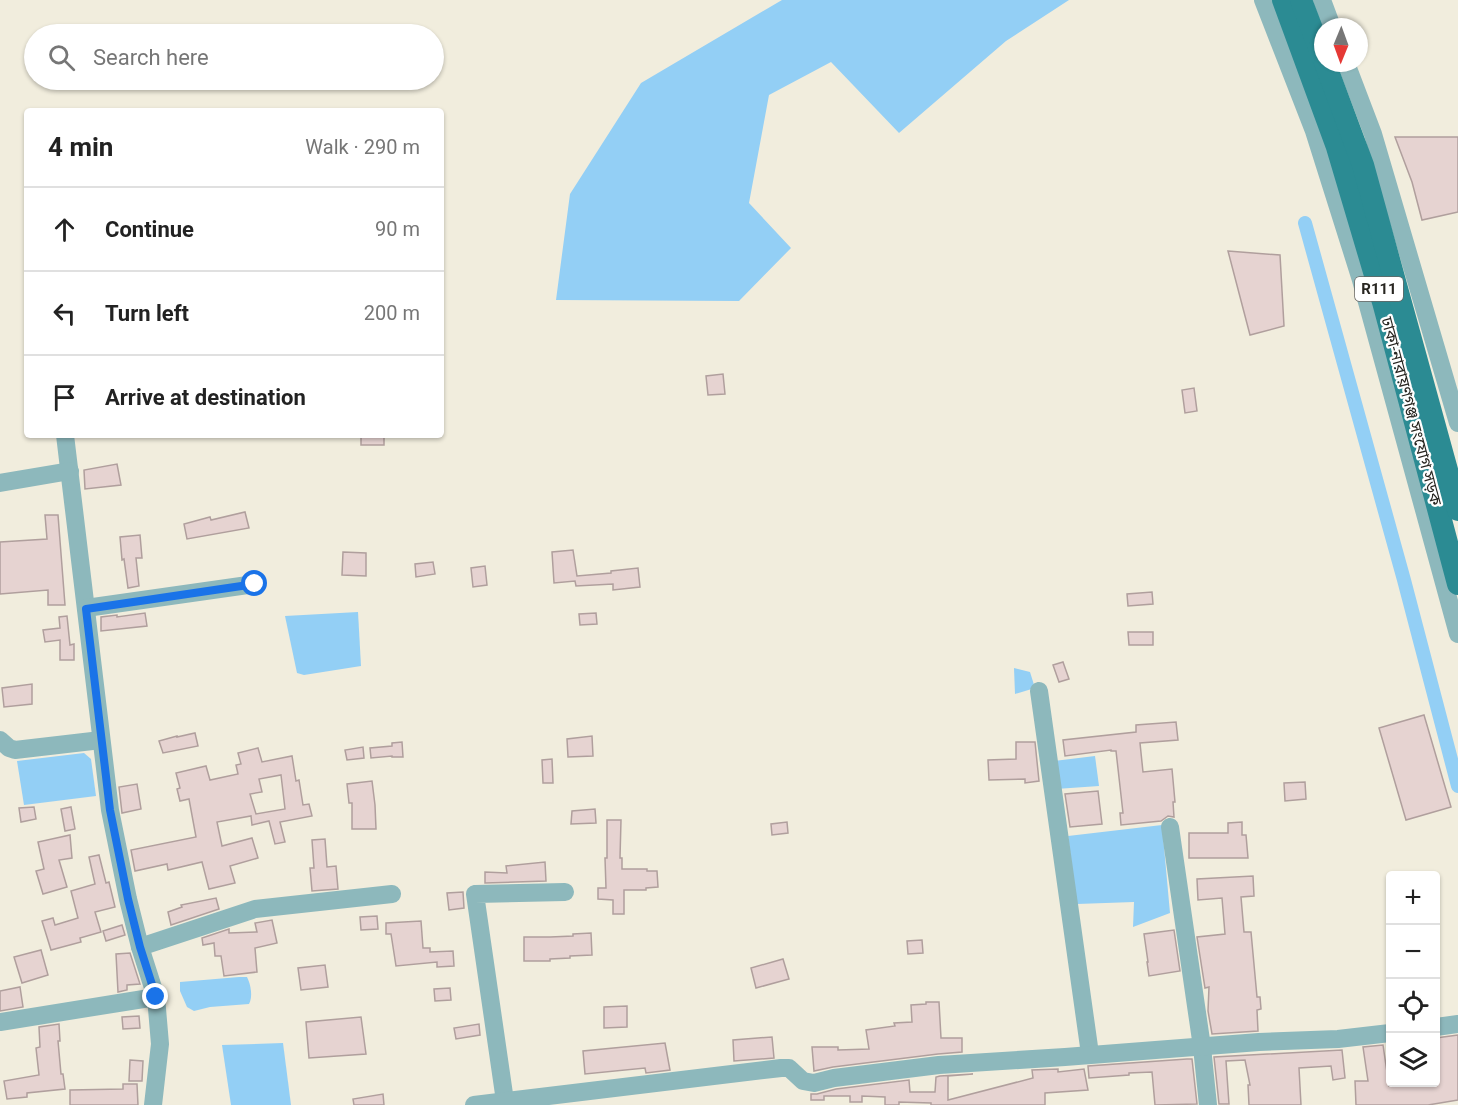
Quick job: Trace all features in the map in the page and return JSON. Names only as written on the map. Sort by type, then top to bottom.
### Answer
[{"type":"main road","name":"ঢাকা-নারায়ণগঞ্জ সংযোগ সড়ক","points":[[1283,0],[1337,147],[1383,302],[1458,584]]},
{"type":"main road","points":[[1301,0],[1314,34]]},
{"type":"main road","name":"ঢাকা-নারায়ণগঞ্জ সংযোগ সড়ক","points":[[1328,72],[1363,165],[1458,510]]},
{"type":"street","points":[[1263,0],[1314,131],[1361,280],[1458,634]]},
{"type":"street","points":[[1322,0],[1329,18]]},
{"type":"street","points":[[1349,72],[1373,134],[1458,423]]},
{"type":"street","points":[[65,438],[110,810],[128,899],[156,997],[160,1044],[153,1105]]},
{"type":"street","points":[[0,483],[70,471]]},
{"type":"street","points":[[86,609],[255,584]]},
{"type":"street","points":[[1039,691],[1090,1054]]},
{"type":"street","points":[[0,740],[15,750],[101,740]]},
{"type":"street","points":[[1170,827],[1202,1047],[1208,1105]]},
{"type":"street","points":[[505,1101],[475,894],[565,892]]},
{"type":"street","points":[[140,947],[255,909],[392,894]]},
{"type":"street","points":[[0,1022],[156,997]]},
{"type":"street","points":[[1440,1026],[1458,1024]]},
{"type":"street","points":[[474,1105],[781,1068],[789,1068],[798,1078],[808,1083],[939,1065],[1259,1042],[1338,1039],[1386,1033]]},
{"type":"water","points":[[782,0],[1069,0],[1006,41],[899,133],[831,62],[769,95],[749,203],[791,248],[739,301],[556,300],[570,194],[641,83]]},
{"type":"water","points":[[358,612],[361,666],[304,675],[297,673],[285,616]]},
{"type":"water","points":[[1014,668],[1030,672],[1035,688],[1015,694]]},
{"type":"water","points":[[84,753],[91,759],[96,796],[24,805],[17,761]]},
{"type":"water","points":[[1095,756],[1099,786],[1056,789],[1054,761]]},
{"type":"water","points":[[1162,825],[1170,913],[1133,927],[1134,902],[1077,904],[1068,836]]},
{"type":"water","points":[[247,977],[251,994],[249,1004],[210,1007],[194,1011],[187,1007],[180,991],[180,982]]},
{"type":"water","points":[[283,1043],[291,1105],[231,1105],[222,1045]]},
{"type":"building","points":[[1395,137],[1458,137],[1458,212],[1422,220],[1412,182]]},
{"type":"building","points":[[1228,251],[1280,255],[1284,326],[1250,335]]},
{"type":"building","points":[[723,374],[725,394],[708,395],[706,376]]},
{"type":"building","points":[[1194,388],[1197,411],[1185,413],[1182,390]]},
{"type":"building","points":[[361,438],[384,438],[384,445],[361,445]]},
{"type":"building","points":[[117,464],[121,485],[85,489],[84,470]]},
{"type":"building","points":[[245,512],[249,528],[187,539],[184,524],[210,517],[211,520]]},
{"type":"building","points":[[45,515],[58,515],[65,605],[48,605],[48,590],[0,594],[0,542],[47,539]]},
{"type":"building","points":[[140,535],[142,558],[136,558],[139,586],[128,588],[120,537]]},
{"type":"building","points":[[573,550],[577,576],[638,568],[640,587],[613,590],[613,584],[576,586],[575,581],[554,583],[552,552]]},
{"type":"building","points":[[343,552],[366,553],[366,576],[342,575]]},
{"type":"building","points":[[433,562],[435,574],[416,577],[415,564]]},
{"type":"building","points":[[485,566],[487,585],[473,587],[471,568]]},
{"type":"building","points":[[1152,592],[1153,604],[1128,606],[1127,594]]},
{"type":"building","points":[[145,613],[147,626],[101,631],[101,617]]},
{"type":"building","points":[[596,613],[597,624],[580,625],[579,614]]},
{"type":"building","points":[[67,616],[70,645],[74,644],[74,660],[60,660],[60,640],[45,642],[43,630],[60,628],[59,617]]},
{"type":"building","points":[[1128,632],[1153,632],[1153,645],[1129,645]]},
{"type":"building","points":[[1063,662],[1069,679],[1059,682],[1053,665]]},
{"type":"building","points":[[32,684],[32,704],[4,707],[2,688]]},
{"type":"building","points":[[1424,715],[1451,807],[1406,820],[1379,728]]},
{"type":"building","points":[[1176,722],[1178,740],[1140,743],[1143,772],[1172,769],[1174,817],[1168,816],[1161,821],[1121,825],[1120,813],[1123,813],[1116,751],[1065,756],[1063,740],[1136,732],[1136,725]]},
{"type":"building","points":[[195,733],[198,746],[163,753],[159,741]]},
{"type":"building","points":[[592,736],[593,756],[568,757],[567,739]]},
{"type":"building","points":[[402,742],[403,757],[371,758],[370,748],[392,746],[392,743]]},
{"type":"building","points":[[1016,742],[1035,742],[1039,781],[1025,783],[1025,779],[989,780],[988,760],[1016,759]]},
{"type":"building","points":[[363,747],[364,758],[347,760],[345,750]]},
{"type":"building","points":[[258,748],[262,762],[292,756],[303,805],[309,804],[312,816],[280,822],[285,842],[275,844],[269,821],[252,825],[251,816],[217,822],[222,846],[252,838],[258,858],[230,866],[235,883],[209,889],[202,862],[168,870],[167,864],[135,871],[131,850],[196,837],[189,799],[180,801],[177,789],[180,788],[176,773],[206,766],[210,780],[238,774],[236,765],[241,764],[238,753]],"holes":[[[281,775],[285,809],[256,814],[250,794],[262,792],[259,779]]]},
{"type":"building","points":[[552,759],[553,783],[543,783],[542,760]]},
{"type":"building","points":[[372,781],[376,829],[352,829],[352,803],[349,803],[347,784]]},
{"type":"building","points":[[1305,782],[1306,799],[1285,801],[1284,783]]},
{"type":"building","points":[[137,784],[141,809],[122,813],[119,787]]},
{"type":"building","points":[[1098,791],[1102,824],[1070,827],[1065,794]]},
{"type":"building","points":[[34,807],[36,819],[21,822],[19,808]]},
{"type":"building","points":[[71,807],[75,829],[65,831],[61,809]]},
{"type":"building","points":[[595,809],[596,823],[571,824],[572,811]]},
{"type":"building","points":[[607,820],[621,820],[622,869],[657,871],[658,887],[646,888],[646,890],[624,890],[624,914],[613,914],[613,900],[598,899],[598,888],[606,888]]},
{"type":"building","points":[[787,822],[788,833],[772,835],[771,824]]},
{"type":"building","points":[[1242,822],[1242,835],[1246,835],[1248,858],[1189,858],[1189,833],[1228,833],[1228,823]]},
{"type":"building","points":[[70,835],[72,858],[59,860],[67,887],[43,894],[36,871],[44,869],[38,842]]},
{"type":"building","points":[[325,839],[327,867],[336,866],[338,889],[312,891],[310,868],[314,868],[312,840]]},
{"type":"building","points":[[99,855],[115,907],[95,912],[101,932],[80,938],[81,942],[51,950],[42,921],[53,918],[55,925],[78,918],[71,891],[95,884],[89,857]]},
{"type":"building","points":[[545,862],[546,881],[485,883],[485,872],[507,873],[506,866]]},
{"type":"building","points":[[1253,876],[1254,896],[1241,897],[1244,932],[1251,932],[1257,997],[1260,997],[1261,1009],[1257,1010],[1258,1031],[1212,1034],[1208,1011],[1209,987],[1205,988],[1197,937],[1225,934],[1222,898],[1198,900],[1197,879]]},
{"type":"building","points":[[463,892],[464,908],[449,910],[447,893]]},
{"type":"building","points":[[216,898],[219,909],[171,925],[168,912],[182,907],[181,905]]},
{"type":"building","points":[[377,916],[378,929],[361,930],[360,917]]},
{"type":"building","points":[[272,920],[277,943],[255,948],[257,972],[224,976],[221,956],[215,956],[214,943],[203,945],[202,938],[229,929],[229,933],[257,932],[255,923]]},
{"type":"building","points":[[421,921],[423,948],[430,948],[430,952],[453,951],[454,966],[437,967],[437,962],[396,966],[391,934],[386,934],[386,923]]},
{"type":"building","points":[[122,925],[125,935],[106,941],[103,931]]},
{"type":"building","points":[[1174,930],[1180,971],[1149,976],[1144,934]]},
{"type":"building","points":[[591,933],[592,955],[570,956],[570,958],[550,959],[550,961],[524,961],[524,937],[573,936],[573,934]]},
{"type":"building","points":[[922,940],[923,953],[908,954],[907,941]]},
{"type":"building","points":[[41,950],[48,975],[22,983],[14,957]]},
{"type":"building","points":[[130,953],[140,984],[127,985],[127,990],[118,992],[116,954]]},
{"type":"building","points":[[783,959],[789,979],[756,988],[751,968]]},
{"type":"building","points":[[325,965],[328,987],[301,990],[298,968]]},
{"type":"building","points":[[20,987],[23,1007],[0,1011],[0,991]]},
{"type":"building","points":[[450,988],[451,1000],[435,1001],[434,989]]},
{"type":"building","points":[[926,1002],[939,1002],[941,1038],[962,1038],[962,1052],[814,1071],[812,1047],[838,1047],[838,1050],[869,1049],[866,1030],[895,1026],[894,1023],[912,1022],[911,1005],[926,1004]]},
{"type":"building","points":[[627,1006],[627,1027],[604,1028],[604,1007]]},
{"type":"building","points":[[139,1016],[140,1028],[123,1029],[122,1017]]},
{"type":"building","points":[[361,1017],[366,1054],[309,1058],[306,1022]]},
{"type":"building","points":[[59,1024],[61,1074],[63,1074],[65,1089],[27,1093],[27,1097],[7,1099],[4,1081],[39,1075],[36,1048],[40,1047],[39,1027]]},
{"type":"building","points":[[479,1024],[480,1035],[456,1039],[454,1028]]},
{"type":"building","points":[[1458,1035],[1458,1100],[1428,1105],[1356,1105],[1355,1081],[1368,1081],[1363,1047],[1383,1045],[1386,1087],[1440,1087],[1440,1037]]},
{"type":"building","points":[[772,1037],[774,1058],[734,1061],[733,1040]]},
{"type":"building","points":[[665,1043],[670,1070],[646,1073],[645,1068],[585,1074],[583,1051]]},
{"type":"building","points":[[1342,1050],[1345,1078],[1333,1080],[1331,1066],[1299,1068],[1301,1105],[1249,1105],[1248,1085],[1250,1085],[1245,1060],[1226,1061],[1229,1104],[1219,1104],[1214,1057]]},
{"type":"building","points":[[1192,1059],[1197,1104],[1155,1105],[1152,1072],[1089,1078],[1088,1066]]},
{"type":"building","points":[[130,1060],[143,1061],[142,1081],[129,1081]]},
{"type":"building","points":[[1058,1069],[1058,1072],[1084,1069],[1088,1090],[1045,1093],[1045,1105],[931,1105],[931,1103],[899,1102],[899,1105],[885,1105],[885,1097],[862,1096],[862,1102],[850,1102],[850,1096],[824,1096],[824,1100],[811,1100],[811,1094],[909,1080],[910,1092],[935,1092],[936,1077],[940,1076],[973,1074],[948,1076],[948,1100],[1033,1078],[1032,1070]]},
{"type":"building","points":[[123,1084],[137,1084],[138,1105],[70,1105],[70,1090],[123,1089]]},
{"type":"building","points":[[383,1094],[384,1105],[354,1105],[353,1099]]},
{"type":"waterway","points":[[1305,223],[1404,580],[1458,786]]},
{"type":"route","points":[[156,997],[128,899],[110,810],[86,609],[255,584]]}]
